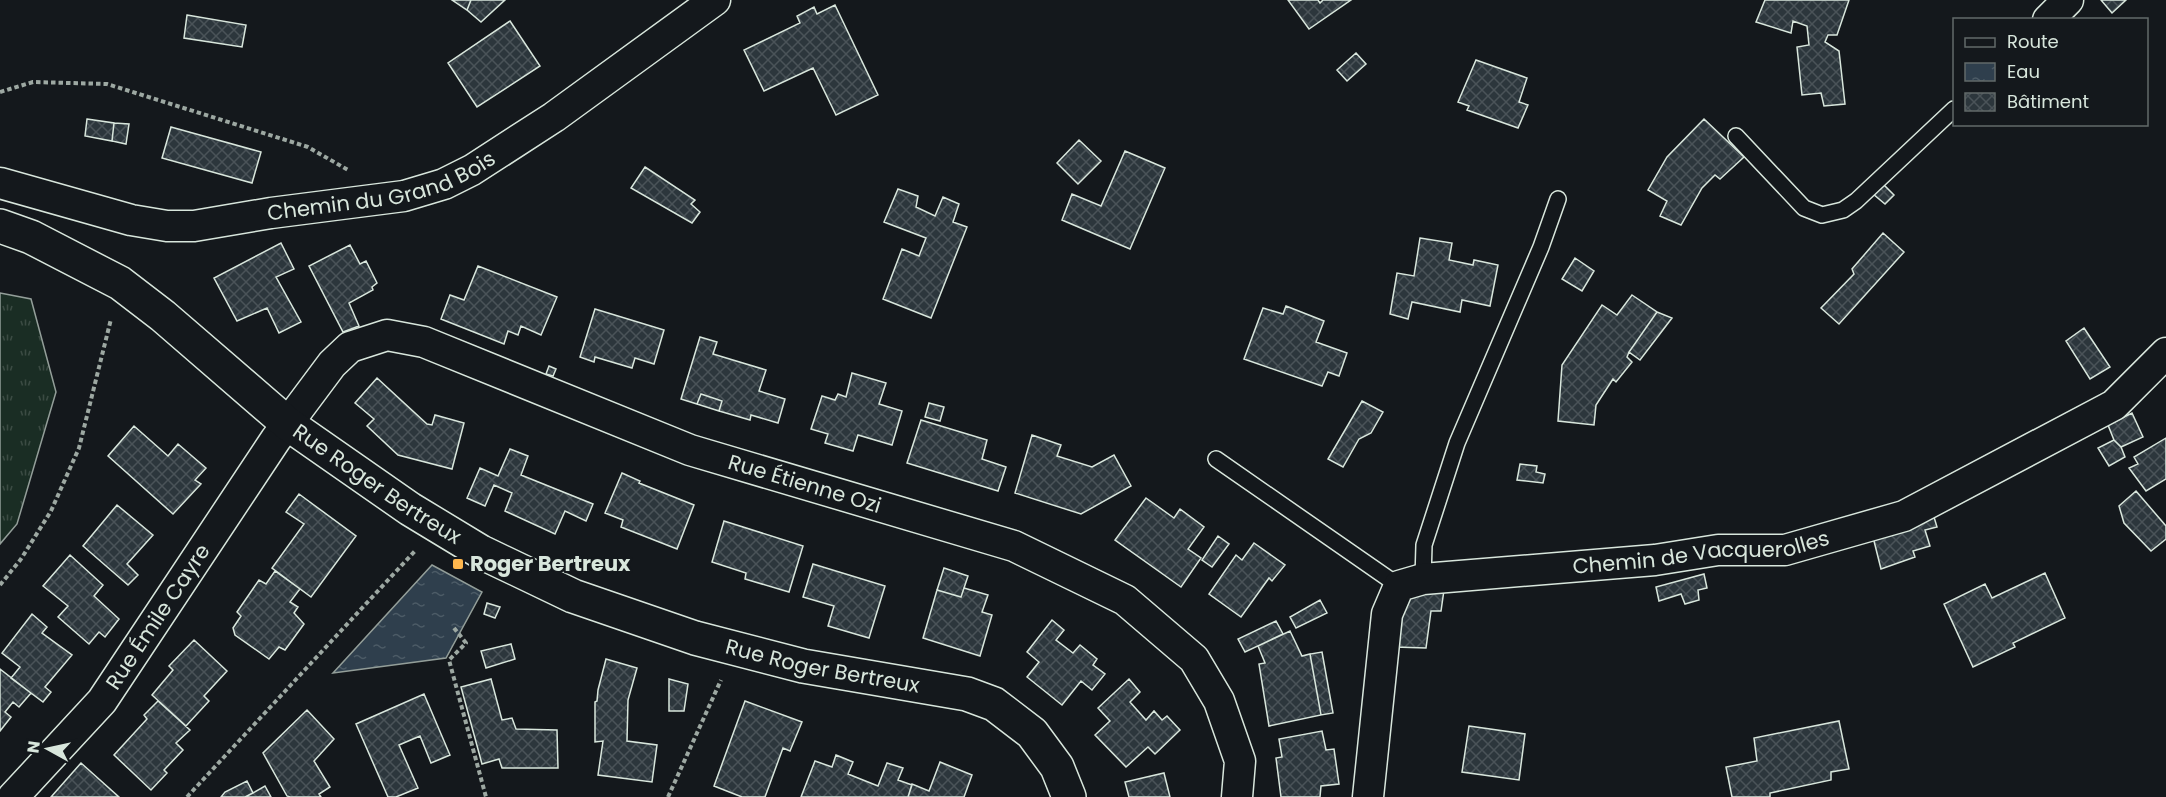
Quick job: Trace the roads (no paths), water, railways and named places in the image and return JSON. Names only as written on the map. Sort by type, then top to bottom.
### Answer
[{"type":"street","name":"Chemin du Grand Bois","points":[[0,183],[131,220],[167,226],[194,226],[271,213],[404,196],[444,184],[472,170],[554,117],[716,0]]},
{"type":"street","points":[[2050,18],[2068,0]]},
{"type":"street","name":"Rue Roger Bertreux","points":[[0,226],[31,237],[120,283],[163,316],[288,424],[410,509],[481,552],[573,596],[695,638],[803,666],[967,694],[994,704],[1032,733],[1058,767],[1069,797]]},
{"type":"street","name":"Rue Étienne Ozi","points":[[288,424],[332,364],[350,347],[387,335],[424,342],[690,450],[1014,546],[1125,600],[1194,659],[1219,701],[1240,761],[1237,797]]},
{"type":"street","name":"Chemin de Vacquerolles","points":[[1411,582],[1655,560],[1718,550],[1785,550],[1904,516],[2114,405],[2166,352]]},
{"type":"street","name":"Rue Émile Cayre","points":[[13,797],[102,701],[288,424]]},
{"type":"street","points":[[1368,797],[1387,614],[1411,582]]},
{"type":"lane","points":[[1736,136],[1804,208],[1822,215],[1843,210],[1856,201],[1953,110]]},
{"type":"lane","points":[[1216,459],[1411,582],[1457,443],[1541,247],[1558,199]]},
{"type":"water","points":[[432,565],[482,592],[446,658],[333,673]]},
{"type":"place","name":"Roger Bertreux","points":[[458,564]]}]
